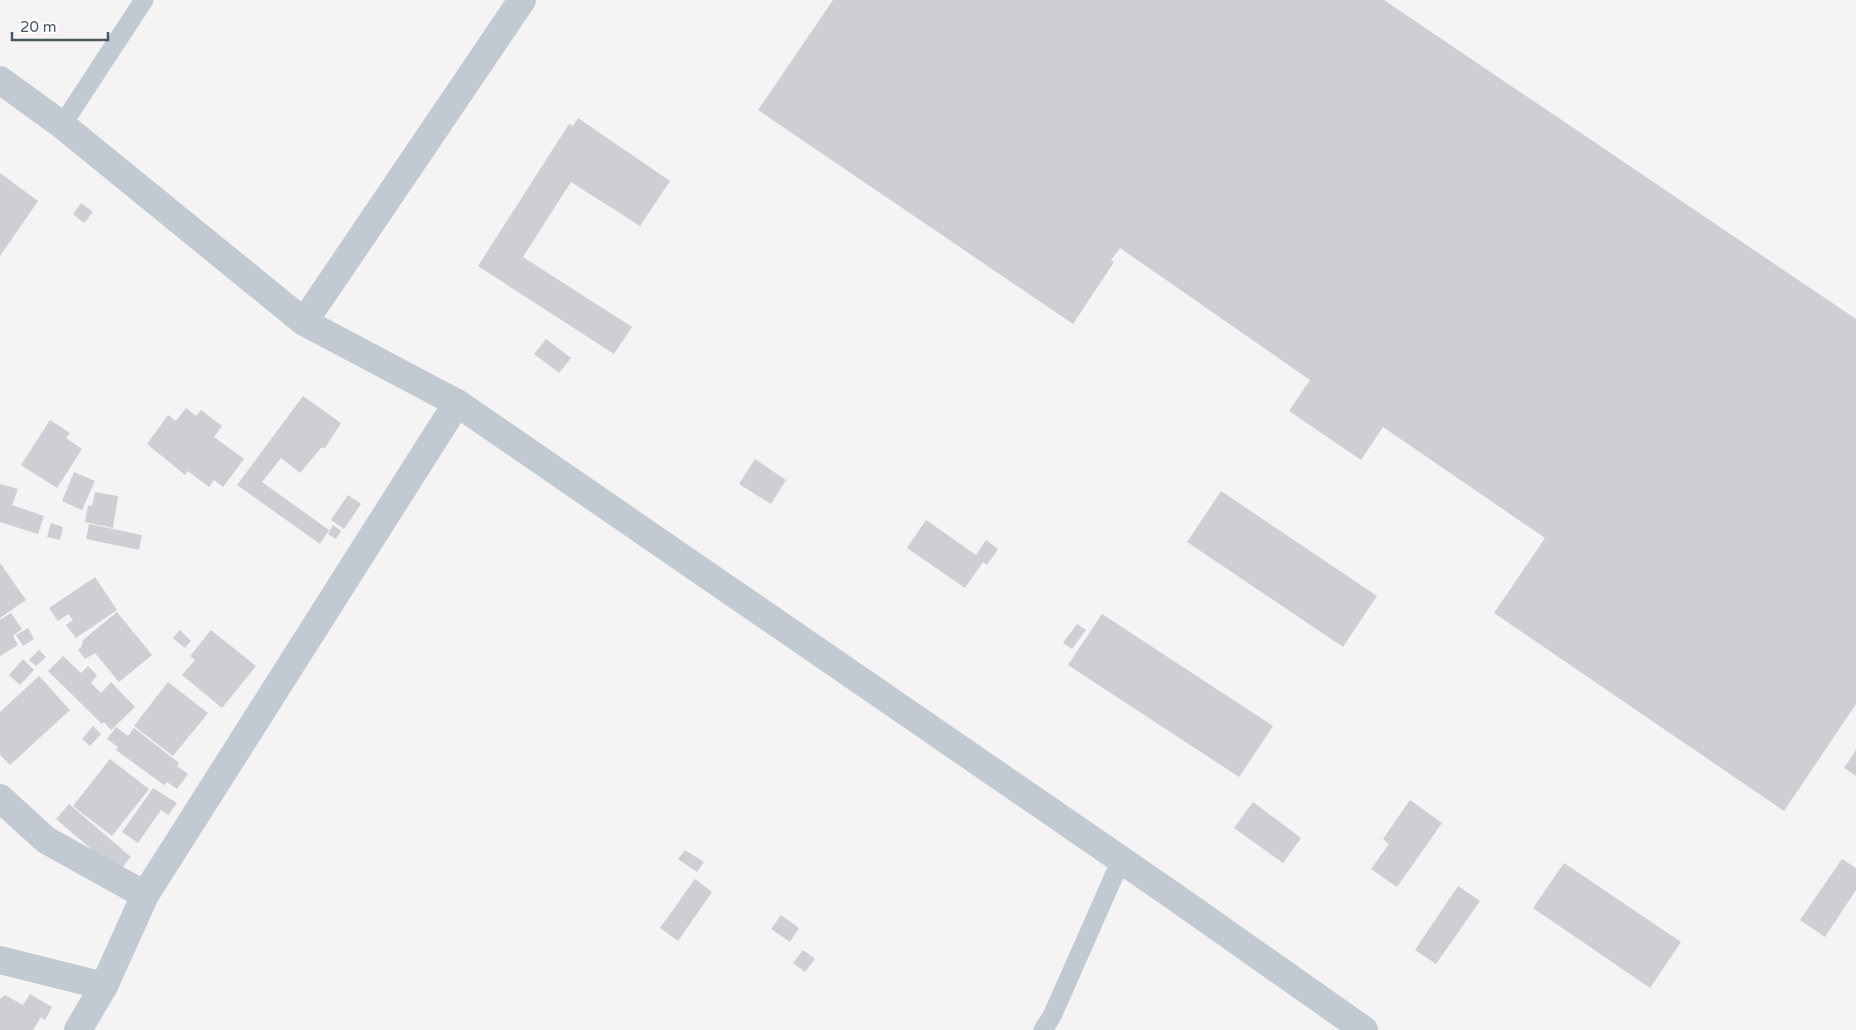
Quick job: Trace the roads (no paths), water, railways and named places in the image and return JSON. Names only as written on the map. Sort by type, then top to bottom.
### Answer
[{"type":"street","points":[[304,322],[522,0]]},
{"type":"street","points":[[0,80],[62,125],[304,322],[456,403],[1121,860],[1364,1030]]},
{"type":"street","points":[[78,1030],[104,986],[145,894],[456,403]]},
{"type":"street","points":[[0,798],[46,840],[145,894]]},
{"type":"street","points":[[0,960],[104,986]]},
{"type":"lane","points":[[62,125],[144,0]]},
{"type":"lane","points":[[1043,1030],[1052,1016],[1121,860]]}]
